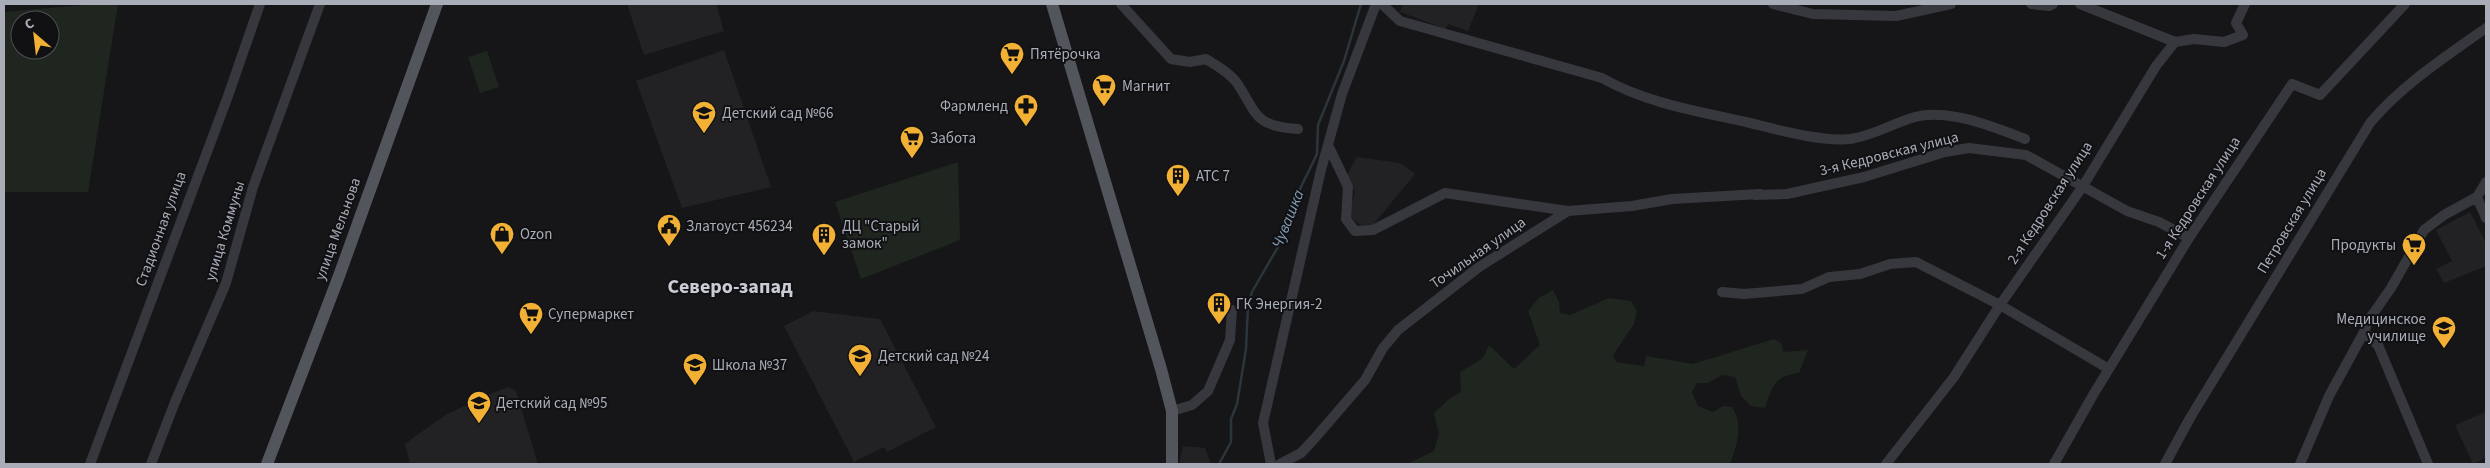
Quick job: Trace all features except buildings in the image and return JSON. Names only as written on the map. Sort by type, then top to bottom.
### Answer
[{"type":"main road","name":"улица Мельнова","points":[[267,464],[342,267],[437,4]]},
{"type":"main road","points":[[1052,4],[1159,361],[1172,411],[1172,464]]},
{"type":"street","name":"Стадионная улица","points":[[90,464],[228,96],[260,4]]},
{"type":"street","name":"улица Коммуны","points":[[152,464],[175,402],[226,283],[253,187],[320,4]]},
{"type":"street","points":[[1121,4],[1171,59],[1190,62],[1206,59],[1230,75],[1237,83],[1253,113],[1262,120],[1277,128],[1298,128]]},
{"type":"street","points":[[1271,464],[1263,423],[1328,144],[1342,94],[1376,4]]},
{"type":"street","points":[[1382,4],[1400,21],[1602,78],[1625,91],[1649,100],[1798,135],[1850,139],[1878,132],[1916,116],[1952,116],[1985,123],[2024,138]]},
{"type":"street","points":[[1773,4],[1813,14],[1896,16],[1951,4]]},
{"type":"street","points":[[2031,4],[2049,6],[2053,4]]},
{"type":"street","points":[[2080,4],[2175,42],[2194,40],[2224,42],[2243,35],[2236,23],[2245,4]]},
{"type":"street","name":"1-я Кедровская улица","points":[[2054,464],[2109,369],[2189,238],[2292,84],[2320,95],[2405,4]]},
{"type":"street","name":"Петровская улица","points":[[2165,464],[2200,402],[2370,123],[2383,107],[2434,64],[2486,28]]},
{"type":"street","name":"2-я Кедровская улица","points":[[1886,464],[1954,377],[2000,306],[2083,186],[2156,66],[2175,42]]},
{"type":"street","points":[[1328,144],[1348,188],[1346,218],[1355,231],[1373,230],[1445,193],[1568,211]]},
{"type":"street","name":"3-я Кедровская улица","points":[[1725,195],[1787,194],[1854,179],[1944,152],[1969,148],[2026,155],[2127,211],[2158,222],[2189,238]]},
{"type":"street","points":[[2300,464],[2329,396],[2364,332],[2368,321],[2392,288],[2424,230],[2477,197],[2486,182]]},
{"type":"street","name":"Точильная улица","points":[[1280,464],[1301,453],[1315,438],[1365,380],[1383,348],[1398,330],[1479,267],[1568,211],[1632,206],[1672,199],[1760,194]]},
{"type":"street","points":[[2477,197],[2486,218]]},
{"type":"street","points":[[1722,292],[1744,294],[1802,289],[1829,277],[1860,274],[1890,264],[1916,262],[2000,306],[2109,369]]},
{"type":"street","points":[[1172,411],[1192,405],[1208,391],[1230,340],[1232,310]]},
{"type":"street","points":[[2364,332],[2378,345],[2428,464]]},
{"type":"shaded area","points":[[93,4],[118,4],[88,192],[4,192],[4,12],[10,11],[10,60],[60,60],[60,10],[26,10]]},
{"type":"shaded area","points":[[627,4],[716,4],[724,31],[644,55]]},
{"type":"shaded area","points":[[1403,4],[1479,4],[1468,31],[1448,24],[1446,29],[1400,12]]},
{"type":"shaded area","name":"Детский сад №66","points":[[724,50],[771,187],[682,208],[636,81]]},
{"type":"shaded area","points":[[487,51],[499,87],[480,93],[468,57]]},
{"type":"shaded area","points":[[1357,157],[1400,163],[1415,174],[1368,231],[1348,215],[1355,192],[1346,176]]},
{"type":"shaded area","points":[[958,162],[960,240],[861,279],[835,202]]},
{"type":"shaded area","points":[[2470,212],[2486,243],[2486,266],[2444,283],[2436,269],[2452,261],[2436,230]]},
{"type":"shaded area","points":[[1553,290],[1559,302],[1560,313],[1570,315],[1609,298],[1631,301],[1637,311],[1634,324],[1613,355],[1616,362],[1644,366],[1646,356],[1693,364],[1774,339],[1782,344],[1783,352],[1808,350],[1799,373],[1784,377],[1776,383],[1765,408],[1751,406],[1741,396],[1735,377],[1722,375],[1708,383],[1697,383],[1692,392],[1698,406],[1713,412],[1723,406],[1732,407],[1736,414],[1738,435],[1730,464],[1407,464],[1434,451],[1439,434],[1434,413],[1449,399],[1461,392],[1460,372],[1483,358],[1489,345],[1514,369],[1540,345],[1528,311],[1539,298]]},
{"type":"shaded area","name":"Детский сад №24","points":[[813,311],[880,319],[936,427],[887,452],[884,447],[854,462],[784,326]]},
{"type":"shaded area","name":"Детский сад №95","points":[[509,387],[516,391],[538,464],[410,464],[405,444],[447,414]]},
{"type":"shaded area","points":[[2486,412],[2486,458],[2473,464],[2455,425]]},
{"type":"shaded area","points":[[1183,446],[1205,448],[1211,464],[1179,464]]},
{"type":"waterway","name":"Чувашка","points":[[1219,464],[1231,442],[1231,419],[1237,404],[1246,349],[1248,305],[1252,292],[1282,240],[1284,222],[1317,154],[1318,125],[1344,61],[1361,4]]},
{"type":"place","name":"Пятёрочка","points":[[1012,75]]},
{"type":"place","name":"Магнит","points":[[1104,107]]},
{"type":"place","name":"Фармленд","points":[[1026,127]]},
{"type":"place","name":"Детский сад №66","points":[[704,134]]},
{"type":"place","name":"Забота","points":[[912,159]]},
{"type":"place","name":"АТС 7","points":[[1178,197]]},
{"type":"place","name":"Златоуст 456234","points":[[669,247]]},
{"type":"place","name":"Ozon","points":[[502,255]]},
{"type":"place","name":"ДЦ \"Старый замок\"","points":[[824,256]]},
{"type":"place","name":"Продукты","points":[[2414,266]]},
{"type":"place","name":"ГК Энергия-2","points":[[1219,325]]},
{"type":"place","name":"Супермаркет","points":[[531,335]]},
{"type":"place","name":"Медицинское училище","points":[[2444,349]]},
{"type":"place","name":"Детский сад №24","points":[[860,377]]},
{"type":"place","name":"Школа №37","points":[[695,386]]},
{"type":"place","name":"Детский сад №95","points":[[479,424]]},
{"type":"district","name":"Северо-запад","points":[[730,287]]}]
